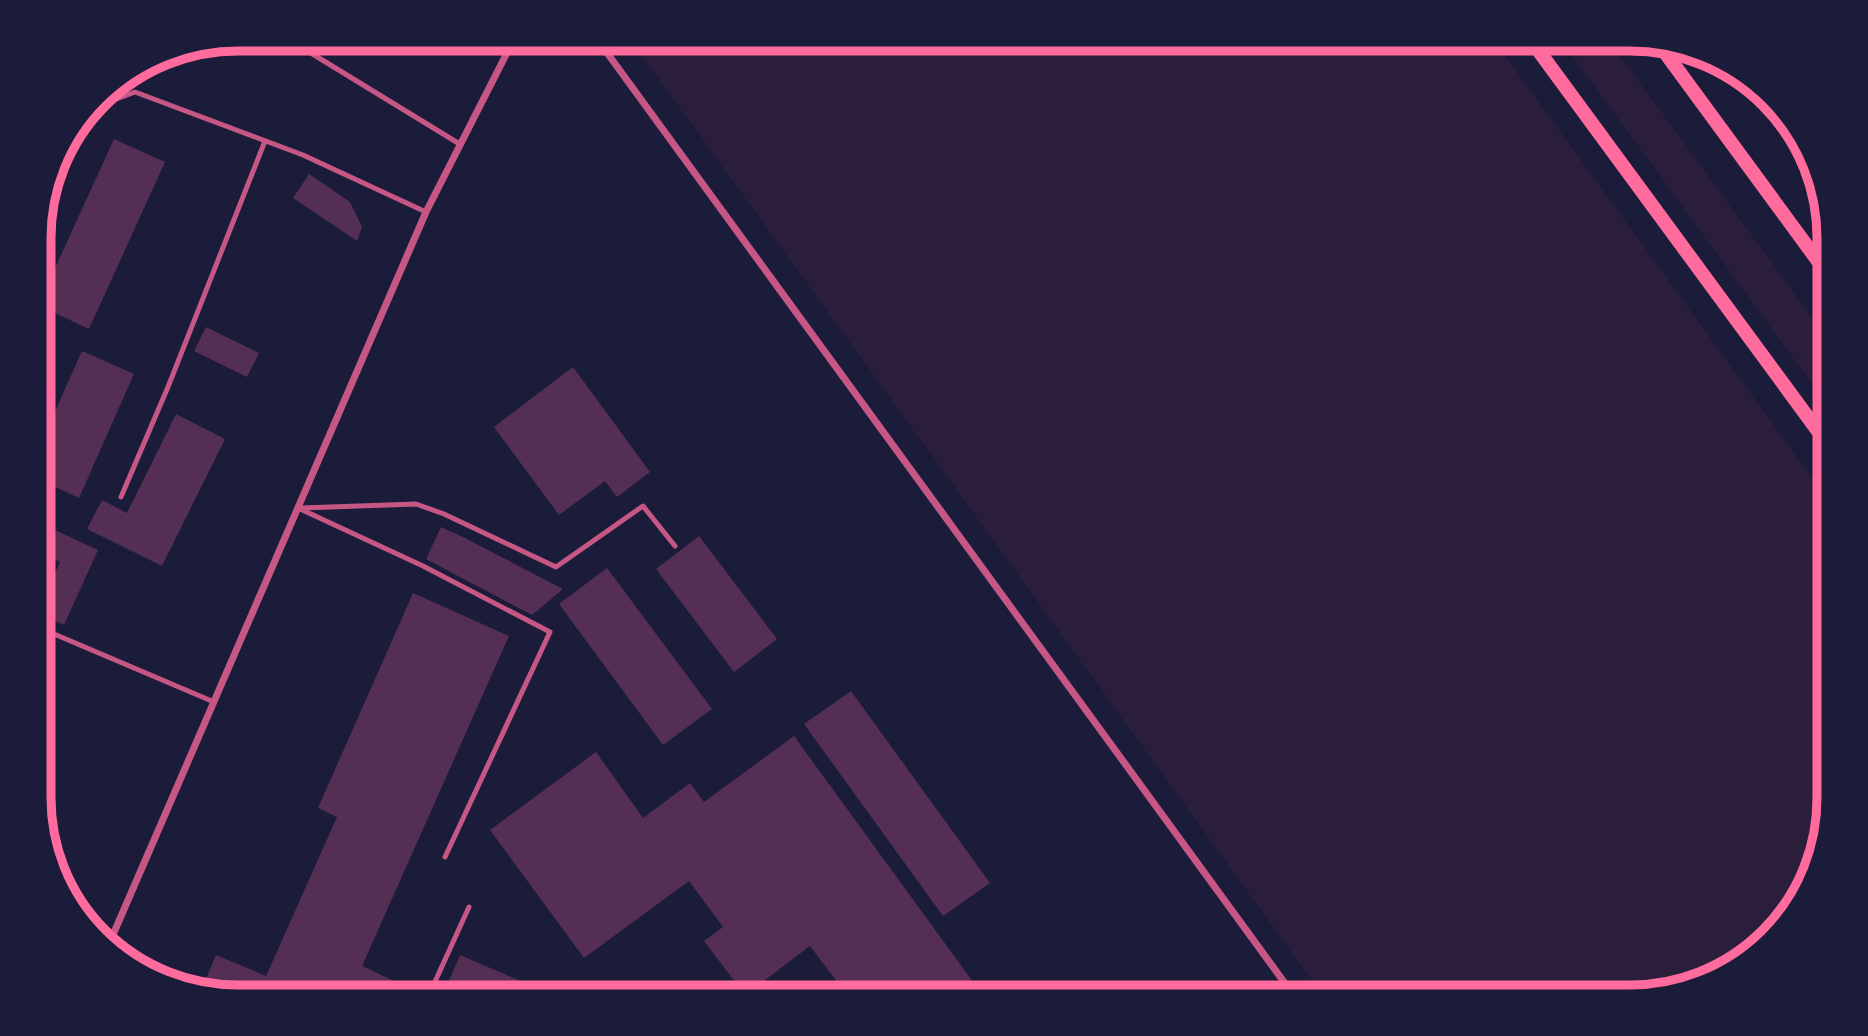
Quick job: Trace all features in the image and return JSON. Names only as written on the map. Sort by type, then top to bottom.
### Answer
[{"type":"main road","points":[[1540,51],[1817,430]]},
{"type":"main road","points":[[1667,54],[1817,247]]},
{"type":"street","points":[[112,937],[426,212],[458,143],[507,51]]},
{"type":"street","points":[[606,51],[1285,985]]},
{"type":"lane","points":[[309,51],[458,143]]},
{"type":"lane","points":[[109,102],[135,92],[265,141],[426,212]]},
{"type":"lane","points":[[121,497],[168,387],[265,141]]},
{"type":"lane","points":[[298,508],[416,504],[444,514],[556,567],[643,506],[675,546]]},
{"type":"lane","points":[[298,508],[423,566],[550,632],[445,858]]},
{"type":"lane","points":[[51,633],[214,702]]},
{"type":"lane","points":[[434,985],[469,907]]},
{"type":"shaded area","points":[[639,51],[1502,51],[1817,484],[1816,823],[1803,870],[1779,912],[1763,931],[1744,947],[1702,971],[1655,984],[1315,985]]},
{"type":"shaded area","points":[[1569,51],[1617,51],[1817,325],[1817,391]]},
{"type":"building","points":[[114,139],[165,162],[89,329],[51,311],[51,277]]},
{"type":"building","points":[[309,174],[350,202],[362,227],[357,241],[293,198]]},
{"type":"building","points":[[206,327],[259,353],[247,377],[194,351]]},
{"type":"building","points":[[82,351],[134,374],[79,498],[51,485],[51,420]]},
{"type":"building","points":[[573,367],[650,472],[617,497],[605,481],[559,515],[494,427]]},
{"type":"building","points":[[176,414],[225,439],[162,566],[87,529],[102,500],[127,513]]},
{"type":"building","points":[[441,527],[563,589],[532,615],[426,559]]},
{"type":"building","points":[[51,528],[98,550],[64,625],[51,619],[51,581],[60,562],[51,558]]},
{"type":"building","points":[[699,536],[777,639],[734,672],[656,569]]},
{"type":"building","points":[[607,568],[712,709],[663,745],[559,604]]},
{"type":"building","points":[[413,593],[509,636],[362,966],[394,981],[392,985],[238,985],[204,982],[216,955],[266,976],[337,817],[318,808]]},
{"type":"building","points":[[851,691],[990,883],[943,916],[804,724]]},
{"type":"building","points":[[794,736],[975,985],[835,985],[838,983],[810,946],[758,985],[737,985],[704,941],[723,927],[689,881],[584,958],[490,830],[596,752],[643,818],[690,783],[704,802]]},
{"type":"building","points":[[460,955],[530,985],[447,985]]}]
